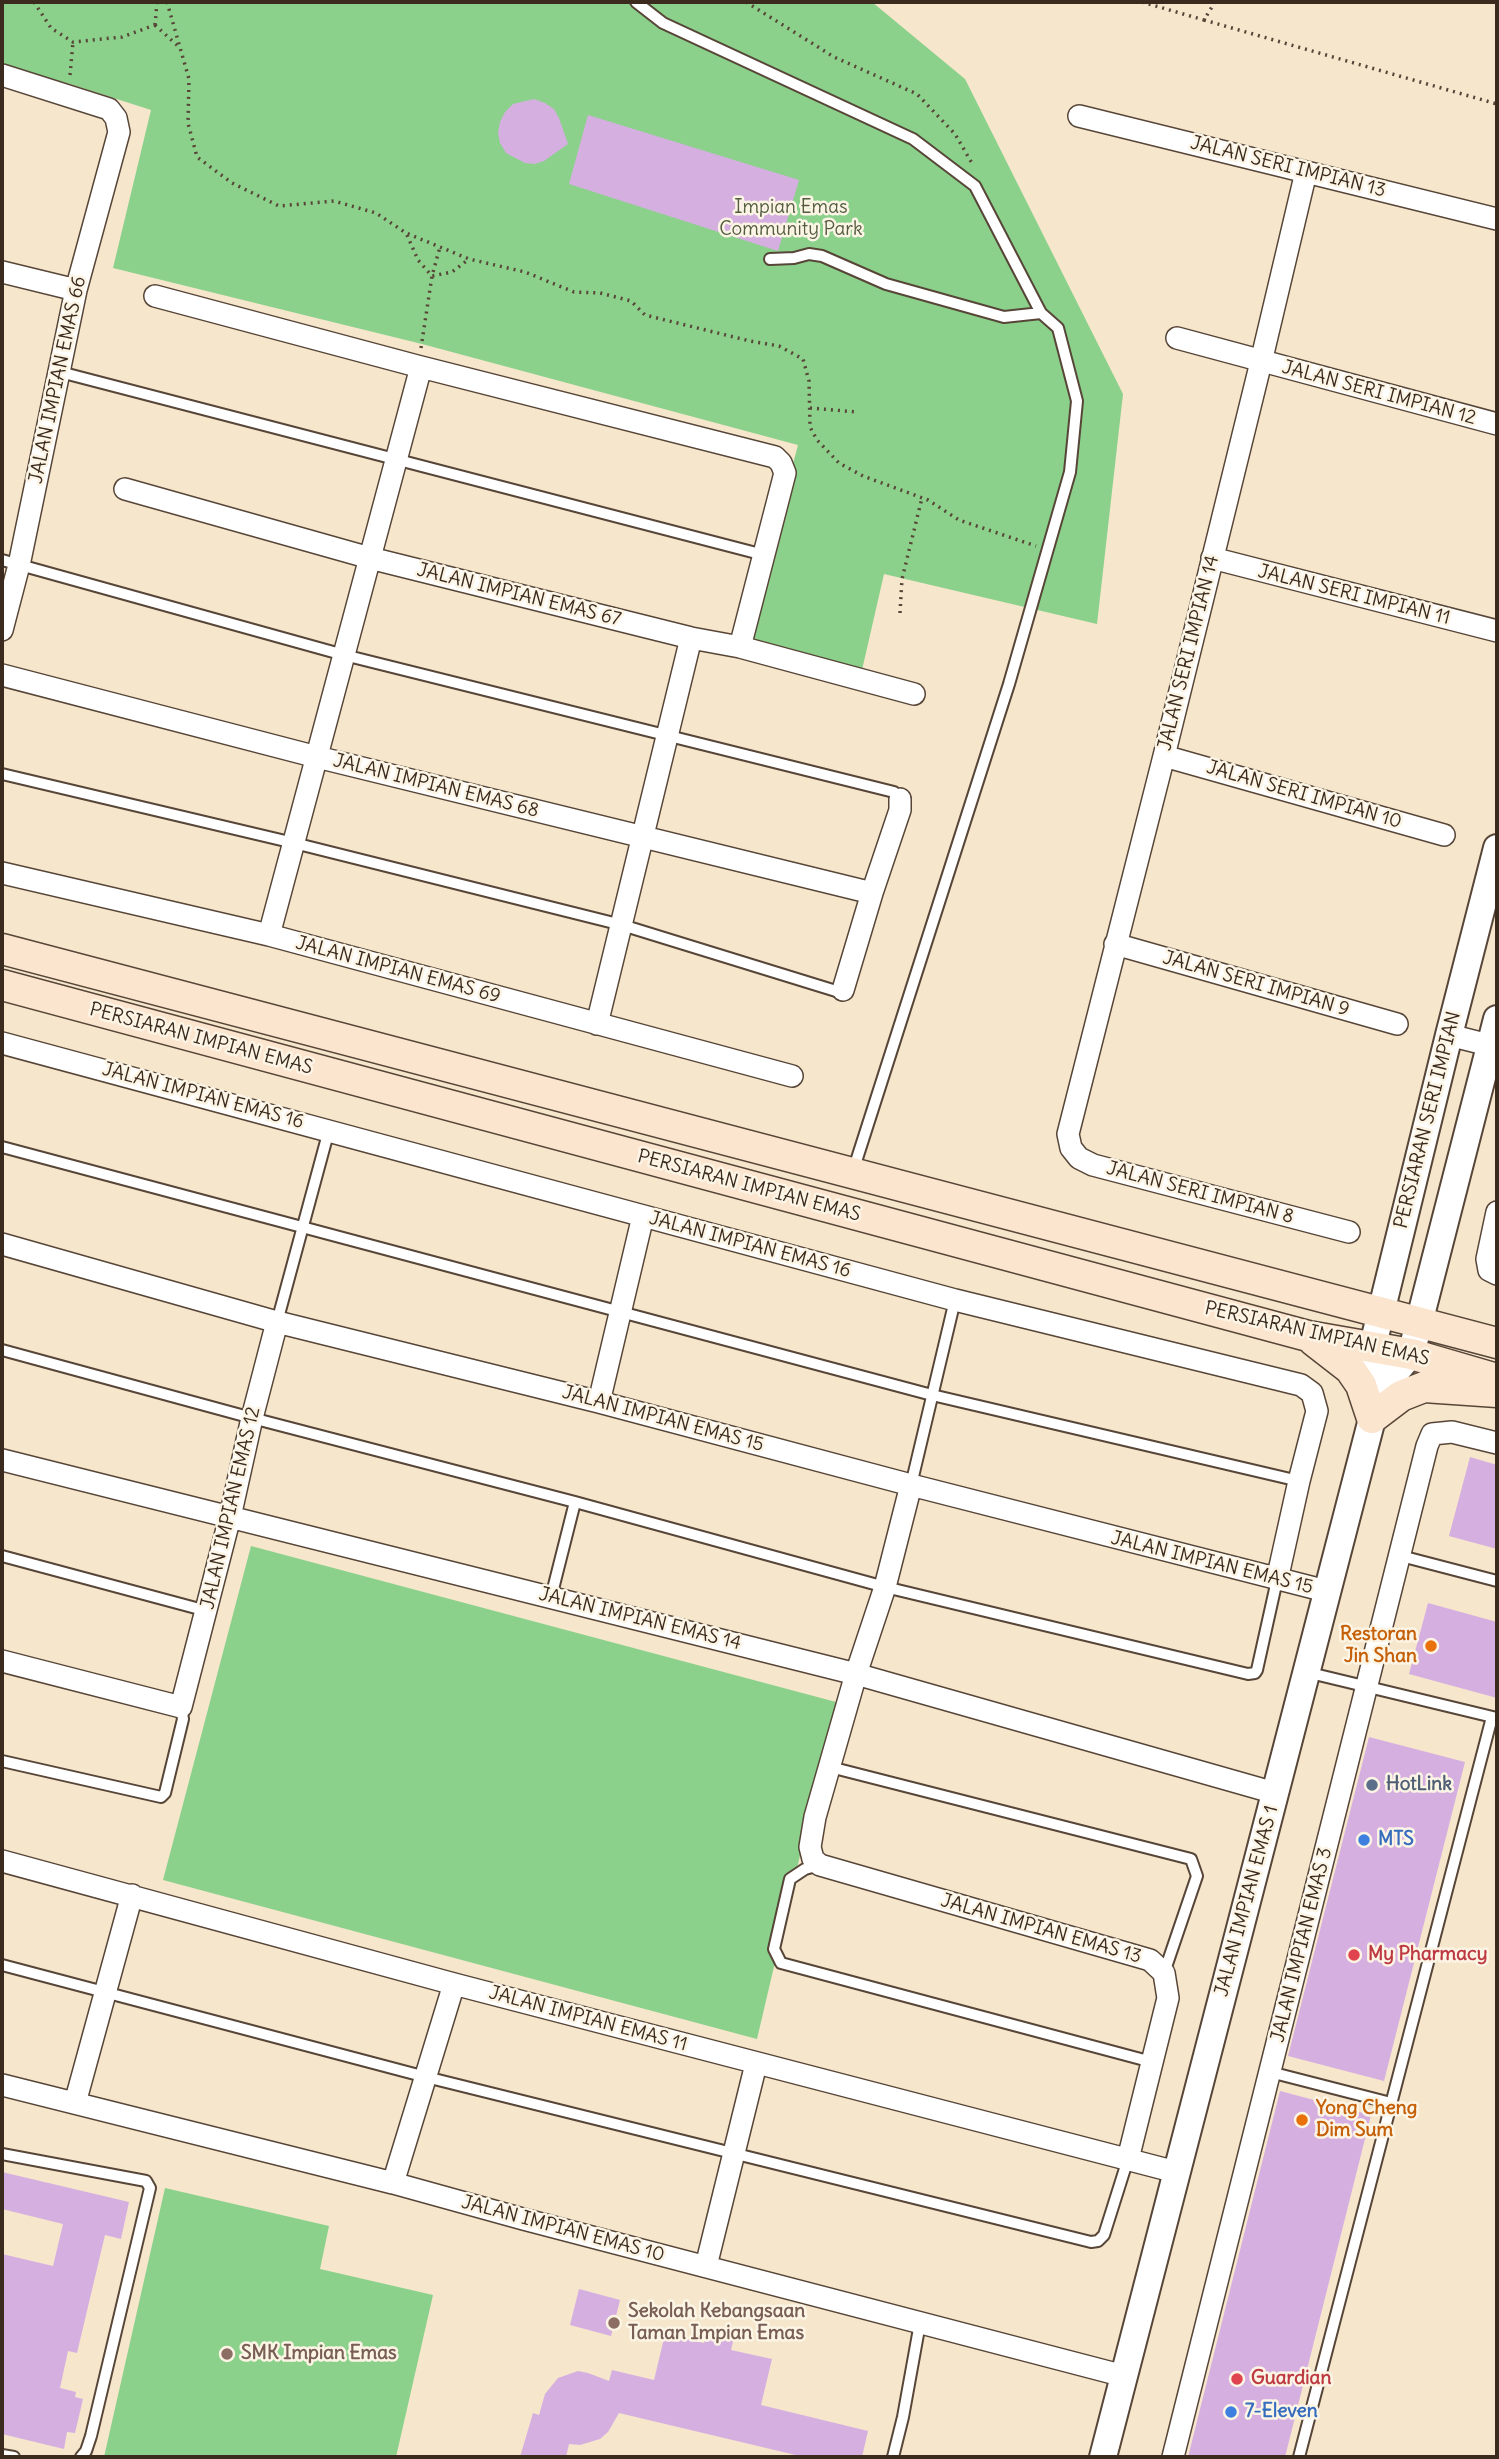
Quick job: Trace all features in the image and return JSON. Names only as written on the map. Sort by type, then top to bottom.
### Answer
[{"type":"main road","name":"PERSIARAN IMPIAN EMAS","points":[[6,948],[1497,1343]]},
{"type":"main road","name":"PERSIARAN IMPIAN EMAS","points":[[5,988],[1307,1336],[1411,1354],[1497,1379]]},
{"type":"main road","points":[[1307,1336],[1350,1369],[1376,1405],[1424,1387],[1497,1392]]},
{"type":"street","points":[[2,75],[68,95]]},
{"type":"street","name":"JALAN IMPIAN EMAS 66","points":[[2,629],[11,563],[60,372],[76,290],[119,132],[116,118],[109,109],[68,95]]},
{"type":"street","name":"JALAN SERI IMPIAN 13","points":[[1079,116],[1497,219]]},
{"type":"street","name":"JALAN SERI IMPIAN 14","points":[[1068,1134],[1164,756],[1306,172]]},
{"type":"street","points":[[2,272],[76,290]]},
{"type":"street","points":[[155,296],[419,367],[775,457],[785,473],[740,647]]},
{"type":"street","name":"JALAN SERI IMPIAN 12","points":[[1177,338],[1497,425]]},
{"type":"street","points":[[269,935],[419,367]]},
{"type":"street","name":"JALAN IMPIAN EMAS 67","points":[[125,489],[370,558],[691,638],[740,647],[914,694]]},
{"type":"street","name":"JALAN SERI IMPIAN 11","points":[[1212,558],[1497,631]]},
{"type":"street","points":[[597,1024],[691,638]]},
{"type":"street","name":"JALAN IMPIAN EMAS 68","points":[[2,675],[317,757],[872,893]]},
{"type":"street","name":"JALAN SERI IMPIAN 10","points":[[1164,756],[1444,835]]},
{"type":"street","points":[[843,990],[900,810],[900,799]]},
{"type":"street","name":"PERSIARAN SERI IMPIAN","points":[[1376,1405],[1372,1349],[1380,1312],[1448,1035],[1489,918],[1497,848]]},
{"type":"street","name":"JALAN IMPIAN EMAS 69","points":[[2,873],[269,935],[792,1076]]},
{"type":"street","name":"JALAN SERI IMPIAN 9","points":[[1115,944],[1397,1024]]},
{"type":"street","points":[[1411,1354],[1494,1047],[1497,1019]]},
{"type":"street","points":[[1448,1035],[1494,1047]]},
{"type":"street","name":"JALAN IMPIAN EMAS 16","points":[[2,1043],[955,1300],[1301,1385],[1312,1393],[1317,1410],[1298,1481],[1277,1580]]},
{"type":"street","name":"JALAN SERI IMPIAN 8","points":[[1068,1134],[1071,1148],[1079,1158],[1093,1165],[1349,1232]]},
{"type":"street","points":[[1497,1212],[1487,1259],[1489,1270],[1497,1274]]},
{"type":"street","points":[[599,1402],[643,1216]]},
{"type":"street","name":"JALAN IMPIAN EMAS 15","points":[[2,1244],[277,1322],[599,1402],[1326,1591]]},
{"type":"street","name":"JALAN IMPIAN EMAS 12","points":[[181,1707],[277,1322]]},
{"type":"street","name":"JALAN IMPIAN EMAS 1","points":[[1102,2457],[1376,1405],[1411,1354]]},
{"type":"street","name":"JALAN IMPIAN EMAS 3","points":[[1173,2457],[1432,1434],[1452,1432],[1497,1443]]},
{"type":"street","name":"JALAN IMPIAN EMAS 14","points":[[2,1460],[856,1674],[1275,1793]]},
{"type":"street","points":[[820,1865],[813,1859],[810,1847],[816,1817],[856,1674],[885,1587],[911,1485]]},
{"type":"street","points":[[2,1661],[181,1707]]},
{"type":"street","name":"JALAN IMPIAN EMAS 11","points":[[2,1861],[454,1984],[1176,2172]]},
{"type":"street","name":"JALAN IMPIAN EMAS 13","points":[[820,1865],[1150,1960],[1164,1973],[1168,1998],[1128,2160]]},
{"type":"street","points":[[75,2103],[132,1895]]},
{"type":"street","points":[[393,2183],[454,1984]]},
{"type":"street","points":[[706,2266],[756,2064]]},
{"type":"street","name":"JALAN IMPIAN EMAS 10","points":[[2,2085],[393,2183],[1124,2376]]},
{"type":"lane","points":[[636,2],[663,23],[913,139],[975,186],[1041,313],[1058,328],[1077,401],[1070,472],[1009,684],[852,1173]]},
{"type":"lane","points":[[770,259],[809,254],[822,256],[886,284],[1004,317],[1041,313]]},
{"type":"lane","points":[[60,372],[764,555]]},
{"type":"lane","points":[[11,563],[344,655],[894,792],[900,799]]},
{"type":"lane","points":[[2,774],[622,925],[836,991],[843,990]]},
{"type":"lane","name":"JALAN IMPIAN EMAS 12","points":[[277,1322],[329,1130]]},
{"type":"lane","points":[[2,1146],[932,1395],[1298,1481]]},
{"type":"lane","points":[[911,1485],[955,1300]]},
{"type":"lane","points":[[2,1350],[885,1587],[1251,1674],[1255,1674],[1257,1670],[1277,1580]]},
{"type":"lane","points":[[551,1597],[575,1502]]},
{"type":"lane","points":[[2,1556],[207,1611]]},
{"type":"lane","points":[[1401,1556],[1497,1581]]},
{"type":"lane","points":[[1299,2457],[1494,1717],[1306,1672]]},
{"type":"lane","points":[[2,1762],[161,1797],[165,1793],[183,1718],[181,1707]]},
{"type":"lane","points":[[830,1767],[1191,1859],[1197,1875],[1164,1973]]},
{"type":"lane","points":[[820,1865],[805,1868],[790,1879],[774,1949],[781,1963],[1152,2062]]},
{"type":"lane","points":[[2,1965],[426,2077],[1091,2242],[1098,2241],[1104,2235],[1128,2160]]},
{"type":"lane","points":[[1270,2072],[1391,2103]]},
{"type":"lane","points":[[2,2154],[146,2181],[150,2188],[90,2436],[86,2451],[80,2457]]},
{"type":"lane","points":[[893,2457],[920,2323]]},
{"type":"lane","points":[[2,2455],[14,2457]]},
{"type":"path","points":[[34,2],[51,28],[73,42],[122,37],[155,25]]},
{"type":"path","points":[[155,25],[157,2]]},
{"type":"path","points":[[167,2],[189,79],[188,123],[197,158],[232,183],[279,206],[334,201],[376,213],[406,233],[469,259],[525,272],[574,292],[600,293],[631,301],[645,315],[779,346],[803,359],[809,381],[810,427],[817,440],[839,463],[863,476],[922,498],[959,520],[1048,550]]},
{"type":"path","points":[[746,2],[834,57],[916,94],[955,134],[973,166]]},
{"type":"path","points":[[1142,2],[1497,104]]},
{"type":"path","points":[[1204,20],[1215,2]]},
{"type":"path","points":[[155,25],[180,49]]},
{"type":"path","points":[[68,95],[73,42]]},
{"type":"path","points":[[406,233],[418,260],[432,275]]},
{"type":"path","points":[[419,367],[432,275],[440,247]]},
{"type":"path","points":[[432,275],[452,272],[469,259]]},
{"type":"path","points":[[810,408],[857,412]]},
{"type":"path","points":[[900,613],[902,579],[922,498]]},
{"type":"green space","name":"Impian Emas Community Park","points":[[2,2],[872,2],[965,79],[1123,394],[1097,624],[884,574],[862,670],[746,639],[798,445],[422,344],[113,268],[151,110],[2,66]]},
{"type":"green space","points":[[251,1546],[836,1702],[757,2039],[163,1880]]},
{"type":"green space","points":[[165,2188],[329,2226],[320,2269],[433,2295],[396,2457],[104,2457]]},
{"type":"building","points":[[534,99],[554,109],[568,144],[535,164],[525,163],[506,153],[498,133],[505,112],[513,104]]},
{"type":"building","points":[[588,115],[799,180],[778,251],[569,184]]},
{"type":"building","points":[[1470,1457],[1497,1465],[1497,1549],[1449,1536]]},
{"type":"building","points":[[1428,1603],[1497,1622],[1497,1698],[1409,1674]]},
{"type":"building","points":[[1369,1737],[1465,1762],[1384,2081],[1288,2056]]},
{"type":"building","points":[[1280,2091],[1371,2115],[1285,2457],[1188,2457]]},
{"type":"building","points":[[2,2172],[129,2202],[121,2239],[105,2235],[77,2353],[68,2351],[60,2388],[76,2392],[75,2397],[83,2399],[75,2433],[67,2432],[64,2449],[2,2434],[2,2254],[53,2266],[63,2224],[2,2209]]},
{"type":"building","points":[[579,2289],[620,2300],[611,2336],[570,2325]]},
{"type":"building","points":[[708,2327],[735,2333],[731,2350],[772,2359],[761,2405],[868,2431],[862,2457],[804,2457],[619,2413],[608,2432],[600,2439],[580,2445],[569,2444],[566,2457],[520,2457],[533,2413],[539,2415],[545,2394],[558,2378],[578,2371],[609,2381],[612,2370],[654,2380],[665,2334],[704,2343]]},
{"type":"place","name":"Restoran Jin Shan","points":[[1431,1646]]},
{"type":"place","name":"HotLink","points":[[1372,1785]]},
{"type":"place","name":"MTS","points":[[1364,1840]]},
{"type":"place","name":"My Pharmacy","points":[[1354,1955]]},
{"type":"place","name":"Yong Cheng Dim Sum","points":[[1302,2120]]},
{"type":"place","name":"Sekolah Kebangsaan Taman Impian Emas","points":[[614,2323]]},
{"type":"place","name":"SMK Impian Emas","points":[[227,2354]]},
{"type":"place","name":"Guardian","points":[[1237,2379]]},
{"type":"place","name":"7-Eleven","points":[[1231,2412]]}]
